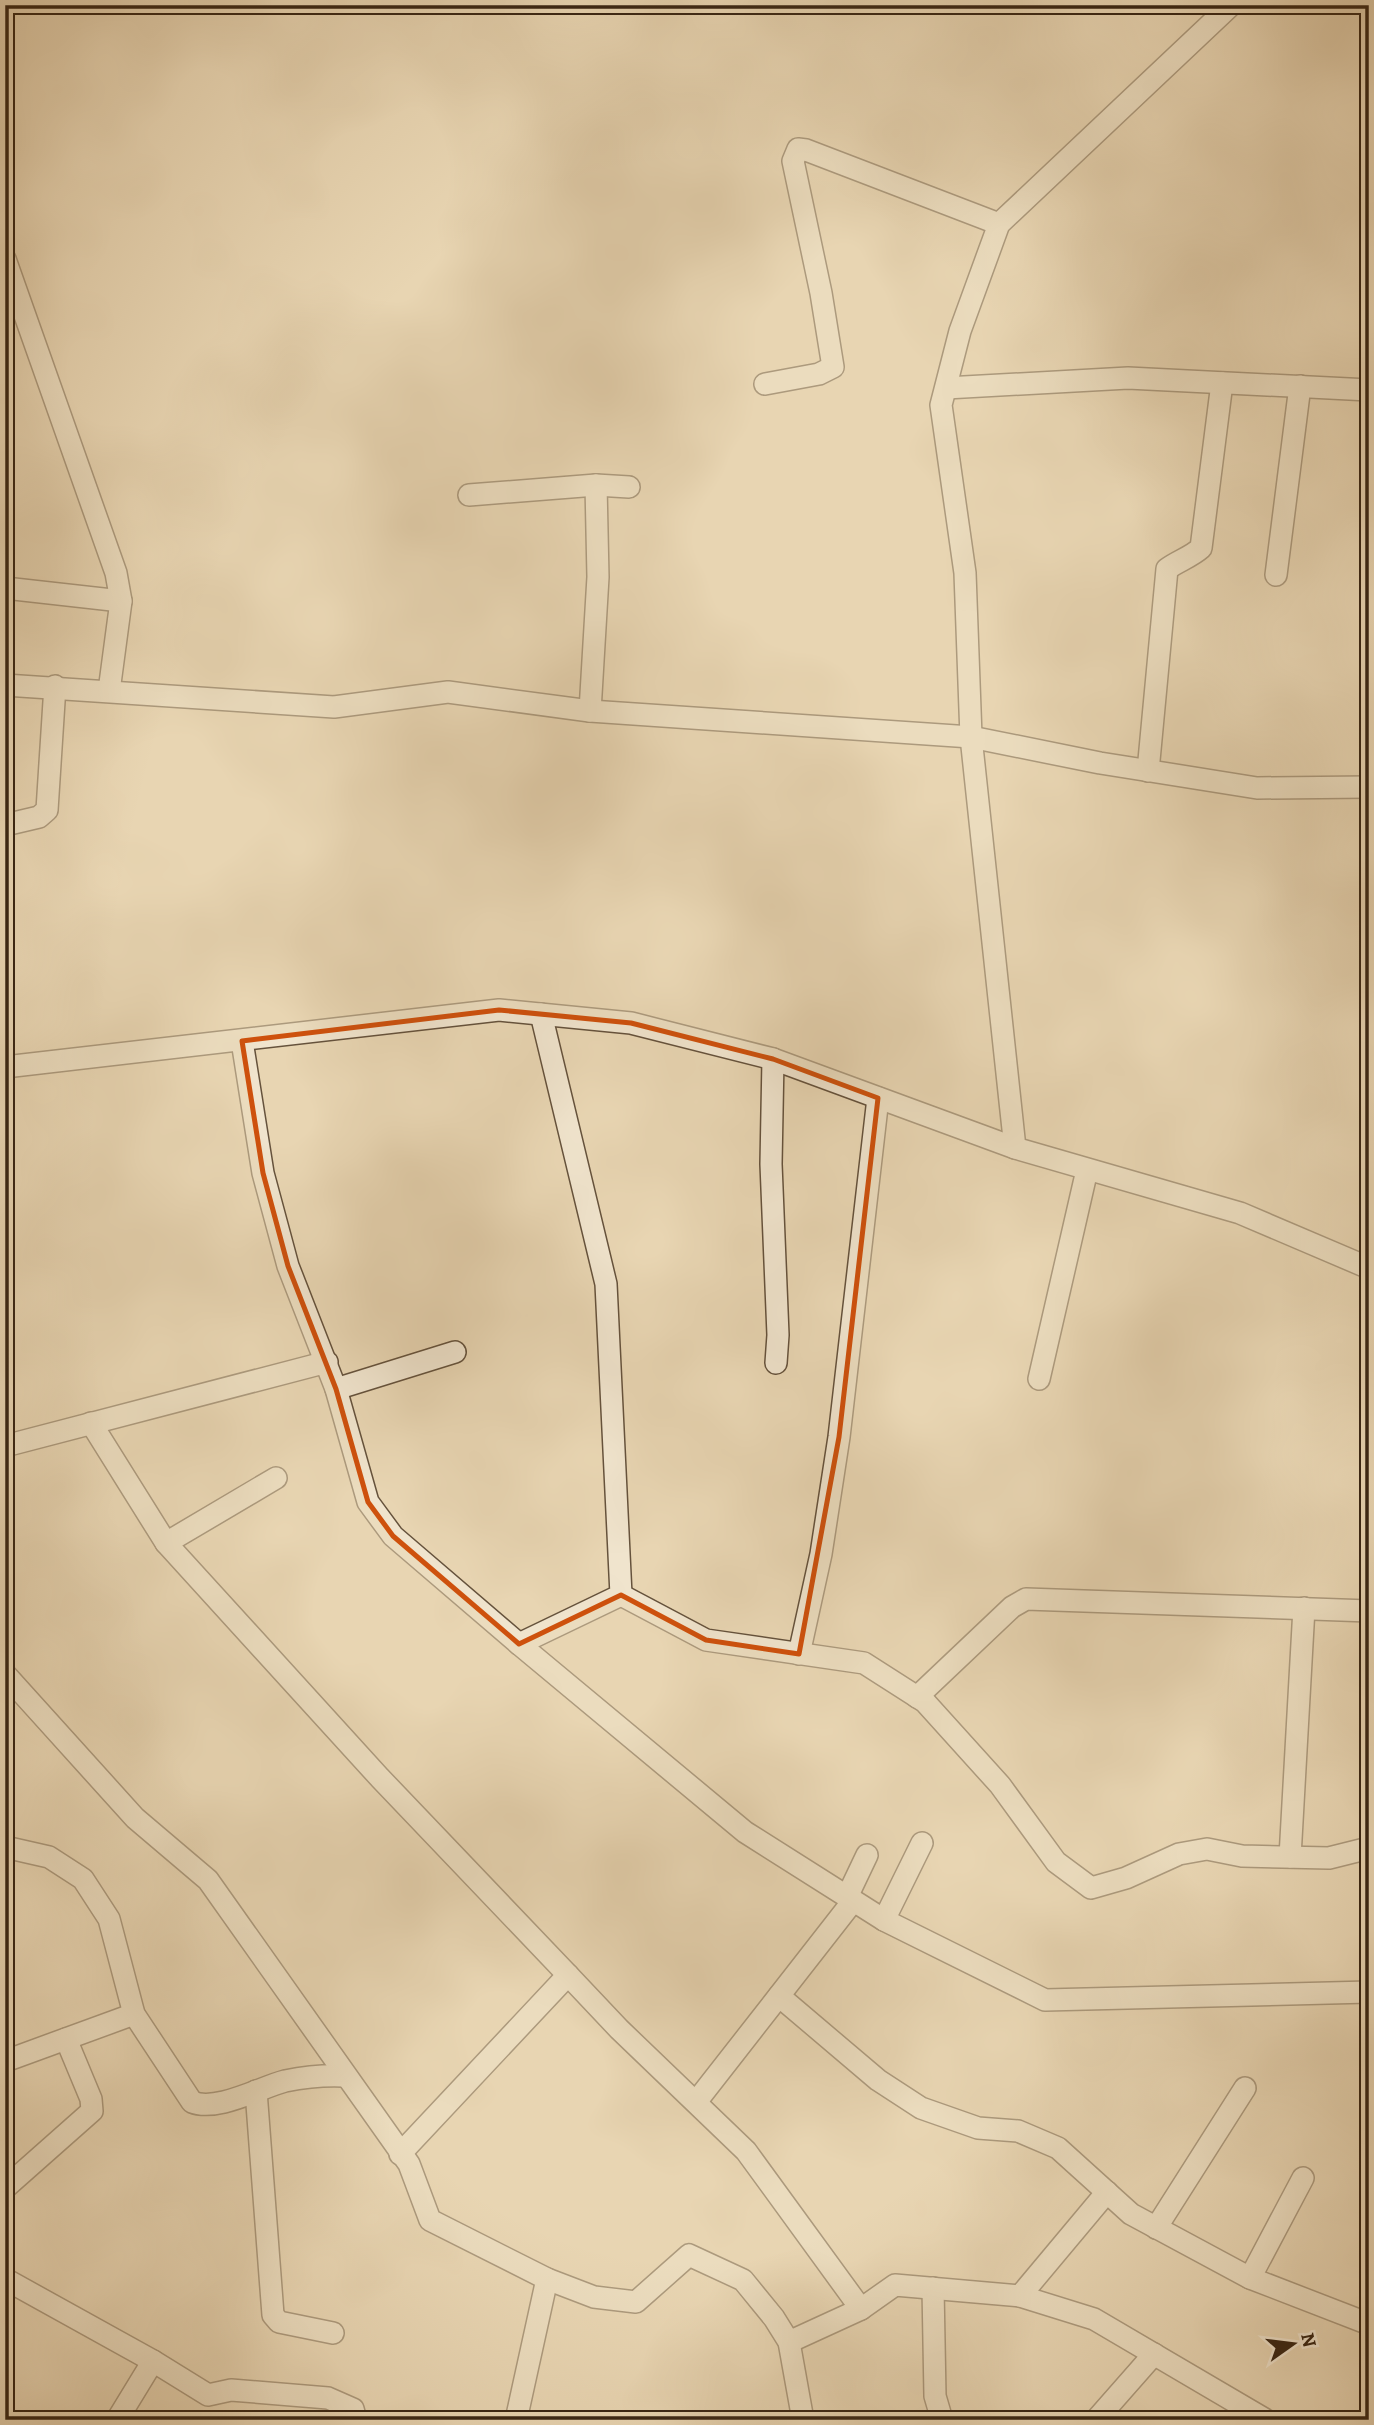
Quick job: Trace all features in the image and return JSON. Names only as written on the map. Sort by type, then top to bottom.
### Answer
[{"type":"street","points":[[1015,1148],[971,737],[965,573],[941,405],[960,331],[999,224],[1231,5]]},
{"type":"street","points":[[765,384],[819,374],[833,367],[821,293],[793,161],[798,149],[999,224]]},
{"type":"street","points":[[5,259],[116,573],[121,601],[109,691]]},
{"type":"street","points":[[946,388],[1128,378],[1369,390]]},
{"type":"street","points":[[1148,771],[1167,569],[1201,548],[1222,383]]},
{"type":"street","points":[[1276,575],[1300,386]]},
{"type":"street","points":[[590,711],[597,577],[596,485]]},
{"type":"street","points":[[469,495],[596,485],[629,486]]},
{"type":"street","points":[[5,588],[121,601]]},
{"type":"street","points":[[5,685],[55,686],[334,707],[448,692],[590,711],[971,737],[1148,771],[1256,788],[1369,787]]},
{"type":"street","points":[[5,825],[39,817],[47,810],[55,686]]},
{"type":"street","points":[[5,1067],[499,1010],[631,1023],[773,1059],[1015,1148],[1240,1213],[1369,1268]]},
{"type":"street","points":[[541,1014],[606,1284],[621,1595]]},
{"type":"street","points":[[242,1041],[263,1172],[288,1266],[327,1362],[368,1502],[393,1536],[519,1644],[745,1832],[884,1920],[1045,2000],[1369,1992]]},
{"type":"street","points":[[773,1059],[771,1164],[778,1335],[776,1363]]},
{"type":"street","points":[[799,1654],[821,1555],[839,1437],[878,1098]]},
{"type":"street","points":[[1039,1379],[1087,1170]]},
{"type":"street","points":[[336,1389],[456,1352]]},
{"type":"street","points":[[5,1446],[327,1362]]},
{"type":"street","points":[[91,1423],[166,1543],[380,1779],[619,2029],[746,2151],[861,2309]]},
{"type":"street","points":[[166,1543],[276,1478]]},
{"type":"street","points":[[519,1644],[621,1595]]},
{"type":"street","points":[[621,1595],[706,1640],[864,1663],[925,1702],[1000,1785],[1056,1862],[1091,1888],[1126,1878],[1179,1854],[1207,1849],[1242,1856],[1329,1858],[1369,1848]]},
{"type":"street","points":[[916,1697],[1012,1607],[1026,1599],[1369,1611]]},
{"type":"street","points":[[1290,1857],[1304,1608]]},
{"type":"street","points":[[5,1674],[135,1818],[208,1880],[344,2076],[409,2164],[430,2220],[547,2279],[594,2297],[636,2302],[689,2255],[743,2280],[774,2318],[789,2342],[803,2420]]},
{"type":"street","points":[[884,1920],[922,1843]]},
{"type":"street","points":[[5,1847],[50,1857],[83,1879],[109,1919],[134,2014],[192,2102],[201,2105],[215,2104],[285,2081],[321,2075],[344,2076]]},
{"type":"street","points":[[696,2102],[850,1899],[867,1855]]},
{"type":"street","points":[[400,2154],[568,1975]]},
{"type":"street","points":[[779,1996],[878,2080],[921,2108],[978,2128],[1018,2131],[1058,2148],[1131,2214],[1250,2278],[1369,2323]]},
{"type":"street","points":[[11,2059],[134,2014]]},
{"type":"street","points":[[5,2188],[92,2111],[91,2099],[66,2039]]},
{"type":"street","points":[[1156,2228],[1245,2088]]},
{"type":"street","points":[[256,2091],[273,2315],[279,2322],[333,2333]]},
{"type":"street","points":[[1250,2278],[1303,2178]]},
{"type":"street","points":[[1020,2296],[1107,2192]]},
{"type":"street","points":[[5,2278],[208,2395],[231,2390],[328,2398],[353,2409],[356,2420]]},
{"type":"street","points":[[516,2420],[547,2279]]},
{"type":"street","points":[[789,2342],[861,2309],[895,2285],[1020,2296],[1094,2319],[1266,2420]]},
{"type":"street","points":[[933,2288],[935,2396],[942,2420]]},
{"type":"street","points":[[1096,2420],[1154,2354]]},
{"type":"street","points":[[117,2420],[153,2361]]},
{"type":"highlighted area","points":[[499,1010],[631,1023],[773,1059],[878,1098],[839,1437],[799,1654],[706,1640],[621,1595],[519,1644],[393,1536],[368,1502],[336,1389],[288,1266],[263,1173],[242,1041]]}]
